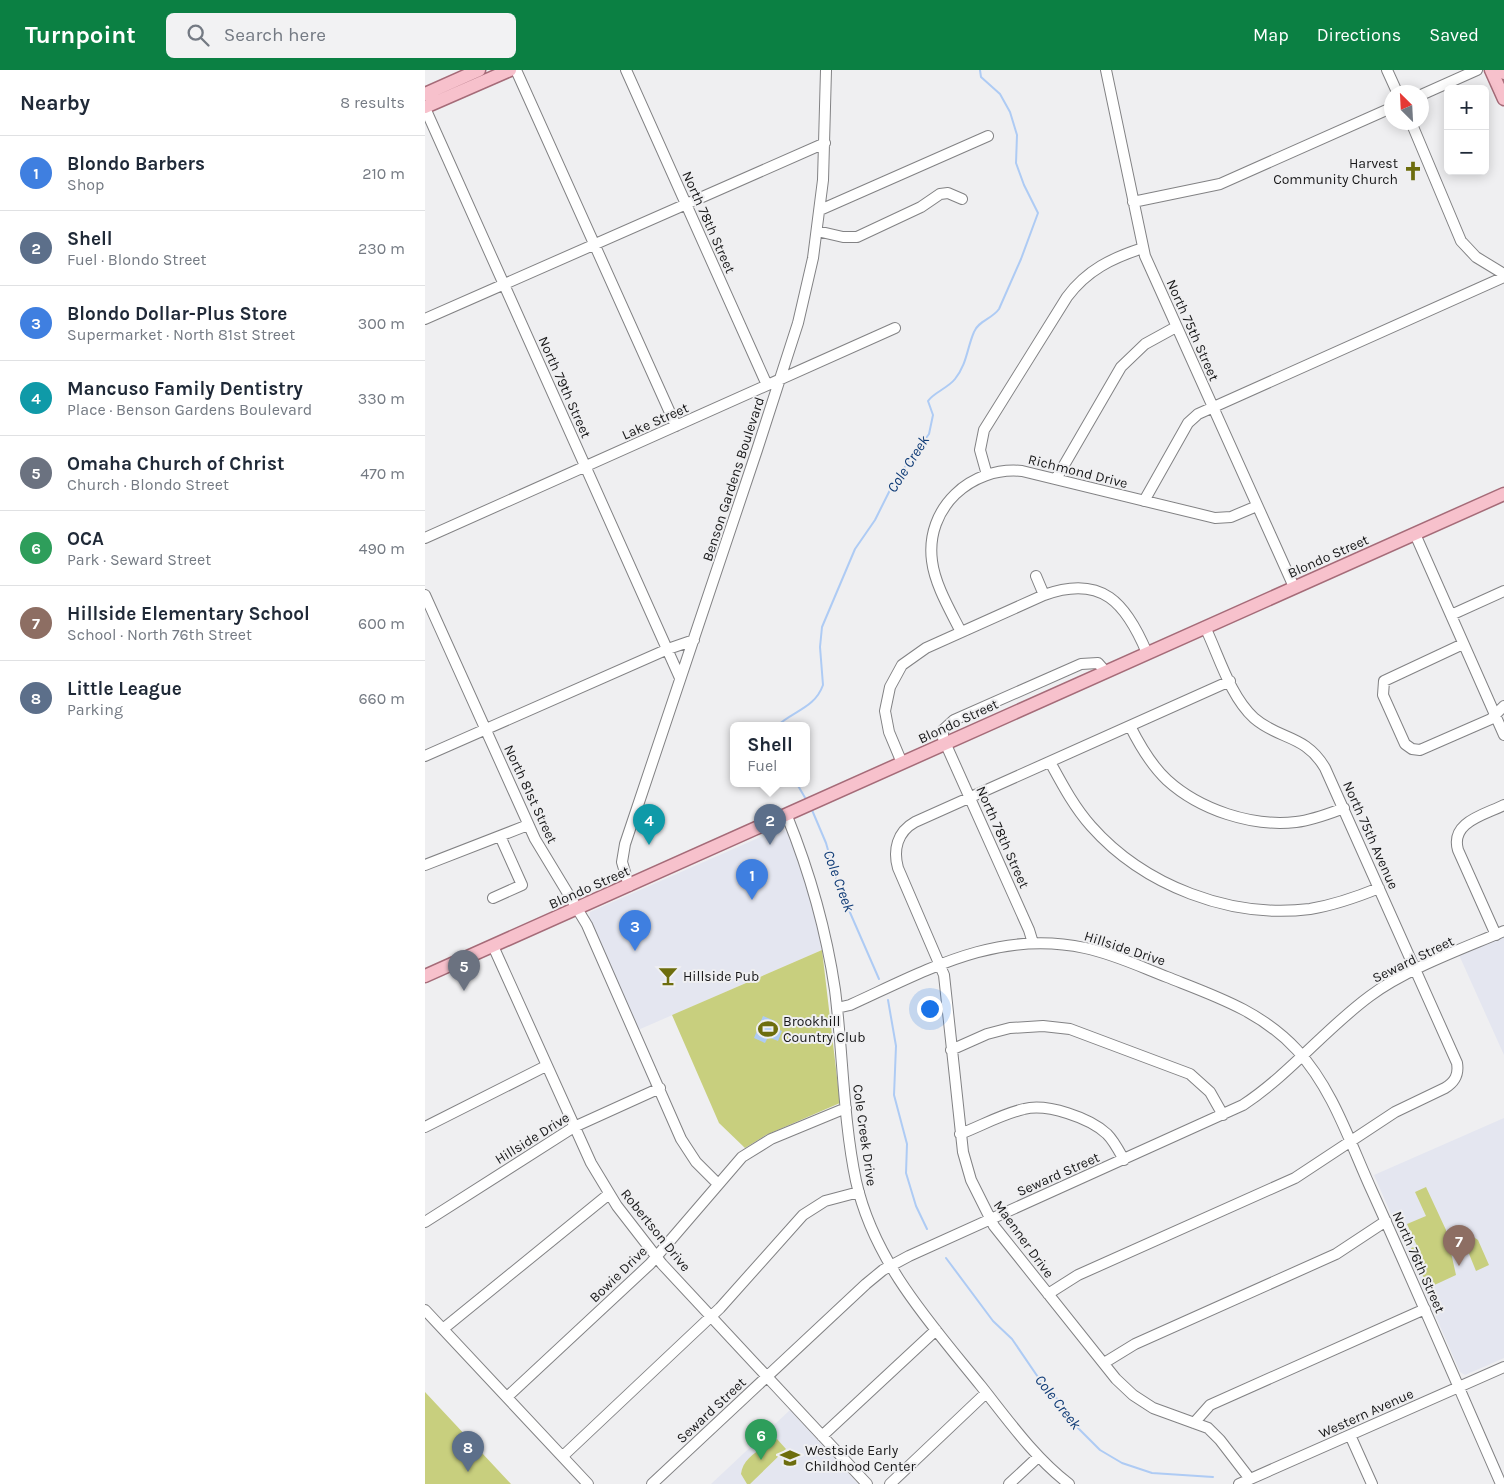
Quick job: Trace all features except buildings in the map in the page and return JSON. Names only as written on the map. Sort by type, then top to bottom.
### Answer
[{"type":"main road","points":[[425,94],[479,70]]},
{"type":"main road","points":[[425,108],[510,70]]},
{"type":"main road","points":[[1491,70],[1504,100]]},
{"type":"main road","name":"Blondo Street","points":[[425,976],[792,814],[946,743],[1504,494]]},
{"type":"street","points":[[516,70],[676,426]]},
{"type":"street","name":"North 78th Street","points":[[626,70],[767,386]]},
{"type":"street","name":"Benson Gardens Boulevard","points":[[629,886],[622,867],[622,853],[781,379],[808,282],[817,231],[825,143],[826,70]]},
{"type":"street","name":"North 75th Street","points":[[1106,70],[1143,248],[1176,327],[1294,588]]},
{"type":"street","points":[[1387,70],[1394,85]]},
{"type":"street","points":[[1429,91],[1477,70]]},
{"type":"street","name":"North 79th Street","points":[[425,108],[680,678]]},
{"type":"street","points":[[1133,202],[1220,184],[1384,111]]},
{"type":"street","points":[[1414,130],[1461,241],[1476,258],[1504,276]]},
{"type":"street","points":[[819,210],[988,136]]},
{"type":"street","points":[[425,319],[825,143]]},
{"type":"street","points":[[817,231],[843,237],[857,237],[921,208],[940,194],[948,193],[962,199]]},
{"type":"street","points":[[987,475],[980,450],[984,430],[1067,297],[1080,281],[1098,267],[1117,256],[1143,248]]},
{"type":"street","points":[[1143,501],[1188,423],[1198,414],[1504,276]]},
{"type":"street","points":[[1055,479],[1121,368],[1145,344],[1176,327]]},
{"type":"street","name":"Lake Street","points":[[425,538],[895,328]]},
{"type":"street","name":"Richmond Drive","points":[[961,632],[934,571],[931,554],[932,538],[939,517],[951,498],[967,484],[987,475],[1014,470],[1215,518],[1231,517],[1257,506]]},
{"type":"street","points":[[1415,534],[1504,735]]},
{"type":"street","points":[[1036,576],[1044,595]]},
{"type":"street","points":[[903,763],[885,718],[886,698],[894,678],[902,665],[914,654],[961,632],[1044,595],[1062,589],[1077,588],[1093,590],[1107,596],[1128,614],[1147,653]]},
{"type":"street","points":[[1451,614],[1504,591]]},
{"type":"street","name":"North 81st Street","points":[[425,594],[528,825],[541,850],[578,908],[687,1150],[700,1167],[718,1184]]},
{"type":"street","name":"North 75th Avenue","points":[[1205,627],[1241,702],[1255,719],[1269,728],[1296,739],[1315,753],[1325,768],[1457,1063],[1456,1078],[1445,1088],[1395,1112],[1349,1142]]},
{"type":"street","points":[[425,756],[668,649],[694,640]]},
{"type":"street","points":[[1463,644],[1384,681],[1383,695],[1405,744],[1412,750],[1420,750],[1491,719],[1504,706]]},
{"type":"street","name":"Maenner Drive","points":[[1230,681],[915,822],[905,829],[896,848],[899,871],[944,975],[960,1134],[971,1180],[991,1219],[1048,1294],[1123,1387],[1144,1403],[1164,1413],[1208,1428],[1215,1433],[1250,1479]]},
{"type":"street","points":[[1131,726],[1146,755],[1167,780],[1191,797],[1220,811],[1253,821],[1283,823],[1312,819],[1344,808]]},
{"type":"street","name":"North 78th Street","points":[[946,743],[1029,930],[1033,943]]},
{"type":"street","points":[[1050,762],[1077,808],[1109,844],[1147,873],[1194,895],[1240,908],[1286,911],[1333,904],[1379,888]]},
{"type":"street","points":[[1500,933],[1457,845],[1457,834],[1466,822],[1504,805]]},
{"type":"street","name":"Cole Creek Drive","points":[[792,814],[819,908],[828,948],[837,1008],[853,1161],[859,1192],[873,1230],[890,1266],[908,1295],[935,1330],[1038,1457],[1069,1484]]},
{"type":"street","points":[[425,865],[528,825]]},
{"type":"street","points":[[493,898],[522,885],[500,836]]},
{"type":"street","name":"Seward Street","points":[[652,1484],[865,1284],[890,1266],[1223,1115],[1259,1095],[1369,996],[1416,970],[1500,933]]},
{"type":"street","name":"Hillside Drive","points":[[837,1008],[850,1005],[940,964],[986,948],[1033,943],[1068,945],[1097,951],[1231,1002],[1265,1022],[1302,1056]]},
{"type":"street","name":"Robertson Drive","points":[[493,946],[574,1127],[609,1194],[656,1257],[867,1484]]},
{"type":"street","points":[[951,1050],[987,1034],[1010,1028],[1043,1026],[1069,1029],[1190,1074],[1210,1092],[1223,1115]]},
{"type":"street","name":"North 76th Street","points":[[1302,1056],[1326,1092],[1425,1309],[1501,1484]]},
{"type":"street","points":[[425,1127],[546,1066]]},
{"type":"street","name":"Hillside Drive","points":[[425,1222],[574,1127],[660,1088]]},
{"type":"street","name":"Bowie Drive","points":[[507,1397],[656,1257],[742,1157],[761,1144],[846,1108]]},
{"type":"street","points":[[960,1134],[1024,1109],[1045,1108],[1088,1122],[1100,1129],[1109,1136],[1124,1160]]},
{"type":"street","points":[[1048,1294],[1078,1275],[1295,1178],[1349,1142]]},
{"type":"street","points":[[563,1456],[711,1316],[803,1215],[825,1201],[859,1192]]},
{"type":"street","points":[[443,1329],[609,1194]]},
{"type":"street","points":[[1104,1363],[1135,1344],[1336,1254],[1385,1221]]},
{"type":"street","points":[[1194,1423],[1210,1404],[1425,1309]]},
{"type":"street","points":[[425,1310],[588,1484]]},
{"type":"street","points":[[822,1436],[935,1330]]},
{"type":"street","name":"Western Avenue","points":[[1239,1484],[1504,1367]]},
{"type":"street","points":[[890,1484],[987,1394]]},
{"type":"street","points":[[1350,1435],[1372,1484]]},
{"type":"street","points":[[1009,1484],[1038,1457]]},
{"type":"shaded area","points":[[781,828],[789,834],[795,849],[810,896],[822,950],[638,1030],[589,919],[590,912]]},
{"type":"shaded area","points":[[1504,935],[1504,1055],[1459,955]]},
{"type":"shaded area","points":[[1504,1118],[1504,1358],[1465,1375],[1460,1372],[1374,1175]]},
{"type":"shaded area","points":[[790,1410],[858,1484],[711,1484]]},
{"type":"green space","name":"Brookhill Country Club","points":[[822,950],[840,1103],[766,1135],[745,1148],[719,1123],[672,1015]]},
{"type":"green space","points":[[1426,1187],[1446,1230],[1456,1275],[1428,1288],[1411,1248],[1417,1246],[1407,1224],[1426,1216],[1415,1192]]},
{"type":"green space","points":[[1469,1234],[1478,1240],[1489,1265],[1476,1271],[1463,1239]]},
{"type":"green space","points":[[425,1392],[511,1484],[425,1484]]},
{"type":"green space","points":[[777,1439],[786,1449],[750,1484],[747,1484],[741,1474],[746,1462],[755,1453]]},
{"type":"water","name":"Brookhill Country Club","points":[[763,1016],[775,1021],[773,1027],[782,1031],[778,1041],[768,1037],[765,1043],[754,1038]]},
{"type":"waterway","name":"Cole Creek","points":[[782,722],[809,704],[819,693],[823,685],[820,647],[822,627],[855,549],[875,520],[894,482],[929,434],[933,415],[928,401],[955,379],[962,368],[976,328],[999,309],[1021,259],[1038,213],[1024,185],[1016,163],[1017,135],[1010,112],[1000,94],[981,77],[980,70]]},
{"type":"waterway","name":"Cole Creek","points":[[799,787],[807,801]]},
{"type":"waterway","name":"Cole Creek","points":[[812,810],[826,843],[838,885],[879,979]]},
{"type":"waterway","name":"Cole Creek","points":[[888,1000],[896,1046],[894,1095],[907,1144],[906,1173],[916,1206],[927,1229]]},
{"type":"waterway","name":"Cole Creek","points":[[946,1258],[993,1321],[1012,1339],[1042,1383],[1063,1405],[1073,1423],[1100,1450],[1122,1463],[1152,1473],[1213,1477]]},
{"type":"place","name":"Harvest Community Church","points":[[1413,171]]},
{"type":"place","name":"Mancuso Family Dentistry","points":[[649,845]]},
{"type":"place","name":"Shell","points":[[770,845]]},
{"type":"place","name":"Blondo Barbers","points":[[752,900]]},
{"type":"place","name":"Blondo Dollar-Plus Store","points":[[635,951]]},
{"type":"place","name":"Hillside Pub","points":[[668,976]]},
{"type":"place","name":"Omaha Church of Christ","points":[[464,991]]},
{"type":"place","name":"Brookhill Country Club","points":[[768,1029]]},
{"type":"place","name":"Hillside Elementary School","points":[[1459,1266]]},
{"type":"place","name":"Westside Early Childhood Center","points":[[790,1458]]},
{"type":"place","name":"OCA","points":[[761,1460]]},
{"type":"place","name":"Little League","points":[[468,1472]]}]
